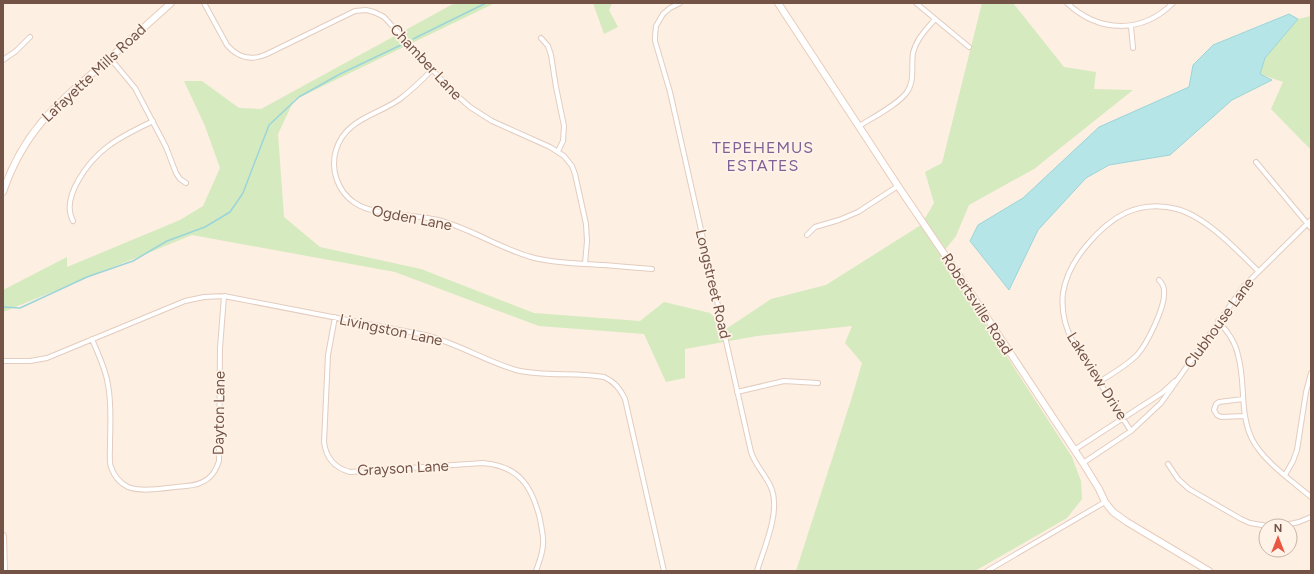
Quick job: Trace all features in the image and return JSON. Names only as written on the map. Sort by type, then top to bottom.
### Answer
[{"type":"street","name":"Lafayette Mills Road","points":[[3,192],[16,158],[39,124],[62,100],[171,3]]},
{"type":"street","name":"Chamber Lane","points":[[204,3],[227,45],[242,56],[254,58],[262,56],[350,12],[366,10],[384,17],[432,70],[461,99],[483,116],[558,151],[568,161],[575,174],[587,231],[585,264]]},
{"type":"street","name":"Longstreet Road","points":[[680,3],[666,12],[660,19],[655,29],[655,41],[670,92],[751,452],[756,464],[770,485],[775,502],[773,518],[757,571]]},
{"type":"street","name":"Robertsville Road","points":[[778,3],[1083,463],[1105,502],[1113,512],[1127,522],[1209,571]]},
{"type":"street","points":[[916,3],[969,47]]},
{"type":"street","points":[[1067,3],[1081,14],[1092,20],[1110,25],[1131,26],[1157,16],[1174,3]]},
{"type":"street","points":[[859,126],[898,101],[907,93],[911,84],[913,55],[916,45],[935,19]]},
{"type":"street","points":[[1131,26],[1133,48]]},
{"type":"street","points":[[3,60],[16,51],[30,36]]},
{"type":"street","points":[[541,38],[548,46],[552,55],[556,87],[564,126],[563,141],[558,151]]},
{"type":"street","points":[[110,58],[135,88],[166,147],[176,173],[180,179],[186,183]]},
{"type":"street","name":"Ogden Lane","points":[[432,70],[389,106],[356,122],[342,137],[336,150],[334,168],[337,180],[344,193],[356,204],[370,210],[438,220],[531,257],[585,264],[652,269]]},
{"type":"street","points":[[73,221],[70,214],[70,200],[76,186],[87,168],[99,154],[112,144],[153,121]]},
{"type":"street","points":[[1256,162],[1311,228]]},
{"type":"street","points":[[807,235],[815,228],[858,212],[898,186]]},
{"type":"street","name":"Lakeview Drive","points":[[1131,431],[1070,336],[1063,315],[1063,296],[1066,278],[1074,262],[1096,234],[1112,220],[1125,213],[1142,208],[1164,207],[1182,211],[1203,221],[1258,271]]},
{"type":"street","name":"Clubhouse Lane","points":[[1083,463],[1131,431],[1148,417],[1161,403],[1180,377],[1239,292],[1258,271],[1311,220]]},
{"type":"street","points":[[1099,382],[1133,358],[1150,337],[1164,300],[1164,290],[1159,280]]},
{"type":"street","name":"Livingston Lane","points":[[3,362],[30,361],[47,358],[185,301],[204,297],[224,296],[438,338],[516,370],[540,374],[604,377],[614,382],[625,399],[664,571]]},
{"type":"street","name":"Dayton Lane","points":[[92,340],[102,363],[108,384],[110,401],[110,464],[116,477],[123,484],[136,489],[201,484],[210,478],[219,461],[220,348],[224,296]]},
{"type":"street","name":"Grayson Lane","points":[[335,317],[327,364],[324,442],[329,458],[336,466],[350,472],[483,463],[501,466],[512,472],[529,488],[536,505],[543,534],[542,551],[536,571]]},
{"type":"street","points":[[1218,321],[1231,337],[1238,354],[1245,416],[1249,432],[1256,446],[1265,457],[1311,497]]},
{"type":"street","points":[[1285,475],[1297,450],[1306,392],[1311,373]]},
{"type":"street","name":"Clubhouse Lane","points":[[1074,450],[1162,393],[1180,377]]},
{"type":"street","points":[[737,392],[784,381],[818,383]]},
{"type":"street","points":[[1243,399],[1219,402],[1216,404],[1214,410],[1216,415],[1221,417],[1245,416]]},
{"type":"street","points":[[1168,464],[1178,478],[1189,489],[1241,519],[1258,524]]},
{"type":"street","points":[[988,571],[1105,502]]},
{"type":"street","points":[[1298,522],[1311,517]]},
{"type":"street","points":[[3,536],[4,571]]},
{"type":"green space","points":[[452,3],[495,3],[294,100],[278,134],[284,217],[320,247],[421,269],[534,313],[640,321],[664,302],[710,313],[726,329],[771,299],[826,285],[921,225],[934,203],[925,172],[942,163],[982,3],[1013,3],[1064,67],[1096,72],[1094,89],[1133,90],[1034,169],[969,205],[956,236],[941,255],[1072,457],[1081,481],[1082,499],[1067,518],[975,571],[796,571],[862,363],[845,343],[852,326],[757,336],[685,349],[685,378],[666,382],[644,334],[539,326],[395,272],[192,235],[3,312],[3,290],[67,257],[67,267],[180,220],[203,206],[220,168],[205,126],[184,81],[202,81],[239,108],[261,109],[453,4]]},
{"type":"green space","points":[[593,3],[612,3],[609,10],[618,27],[604,34]]},
{"type":"green space","points":[[1311,16],[1311,150],[1271,109],[1283,82],[1260,74],[1265,58],[1298,19]]},
{"type":"water","points":[[1289,14],[1298,19],[1265,58],[1260,74],[1272,80],[1232,100],[1170,155],[1109,165],[1086,178],[1038,230],[1009,290],[970,241],[978,225],[1023,198],[1099,127],[1189,87],[1193,65],[1213,45]]},
{"type":"waterway","points":[[413,39],[486,3]]},
{"type":"waterway","points":[[3,307],[20,308],[87,277],[133,261],[167,241],[205,227],[230,212],[243,193],[269,125],[299,97],[340,74],[401,45]]},
{"type":"district","name":"TEPEHEMUS ESTATES","points":[[763,156]]}]
